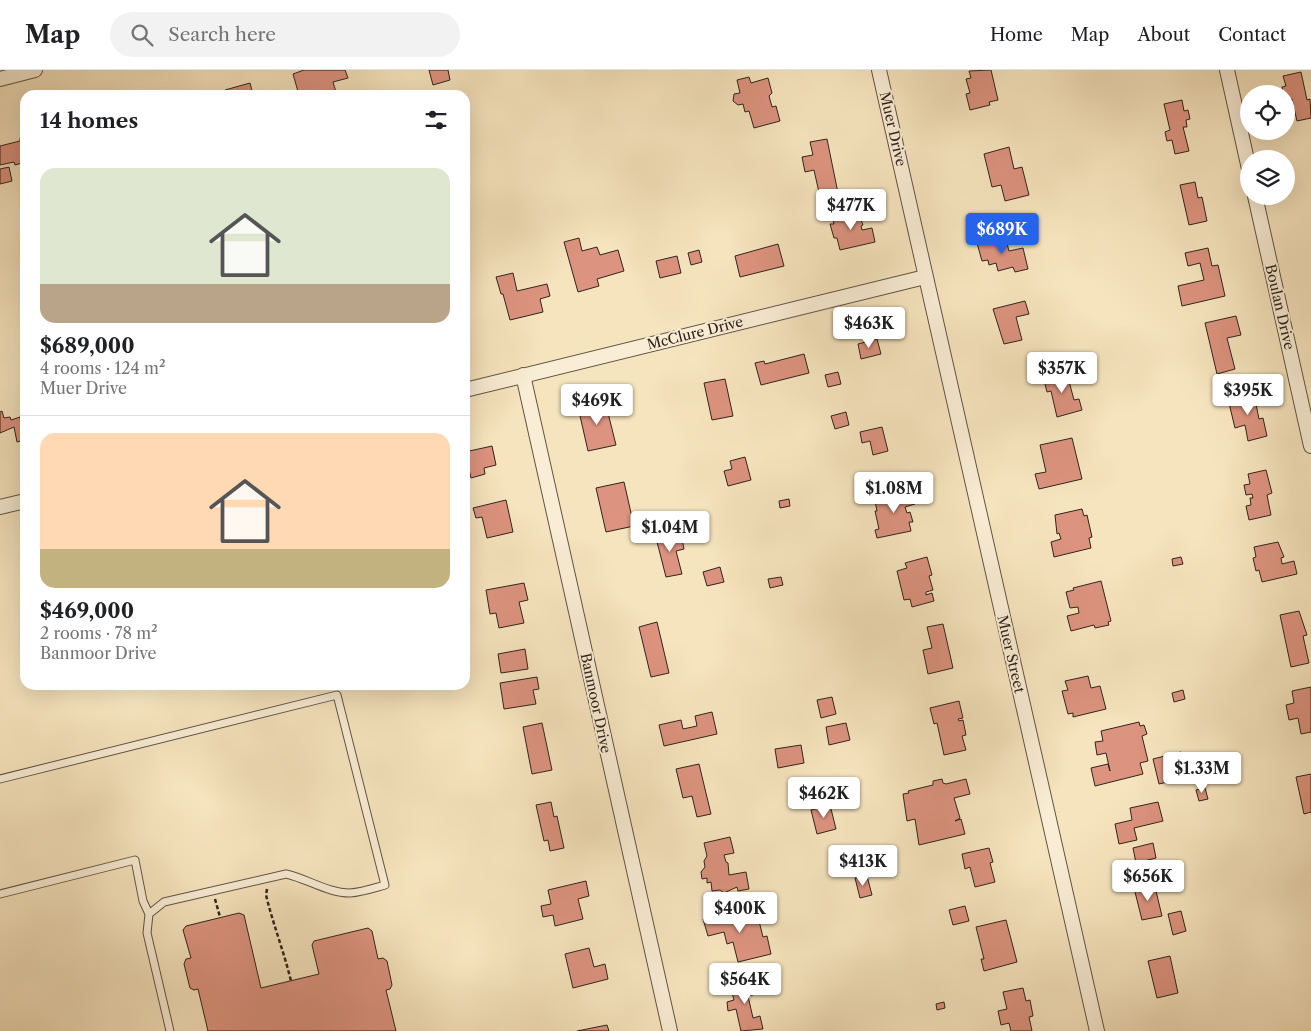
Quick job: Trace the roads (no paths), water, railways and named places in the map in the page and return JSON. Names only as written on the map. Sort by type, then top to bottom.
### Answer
[{"type":"street","points":[[0,79],[35,70]]},
{"type":"street","name":"Muer Drive","points":[[879,70],[925,277]]},
{"type":"street","points":[[1226,70],[1245,150]]},
{"type":"street","name":"Boulan Drive","points":[[1257,205],[1311,446]]},
{"type":"street","name":"McClure Drive","points":[[470,389],[925,277]]},
{"type":"street","name":"Muer Street","points":[[925,277],[1097,1031]]},
{"type":"street","name":"Banmoor Drive","points":[[523,375],[670,1031]]},
{"type":"street","points":[[0,507],[20,501]]},
{"type":"lane","points":[[0,779],[337,695],[385,885],[350,893],[319,887],[304,878],[286,874],[164,902],[149,914]]},
{"type":"lane","points":[[0,894],[135,860],[143,901],[149,914],[147,933],[170,1031]]}]
